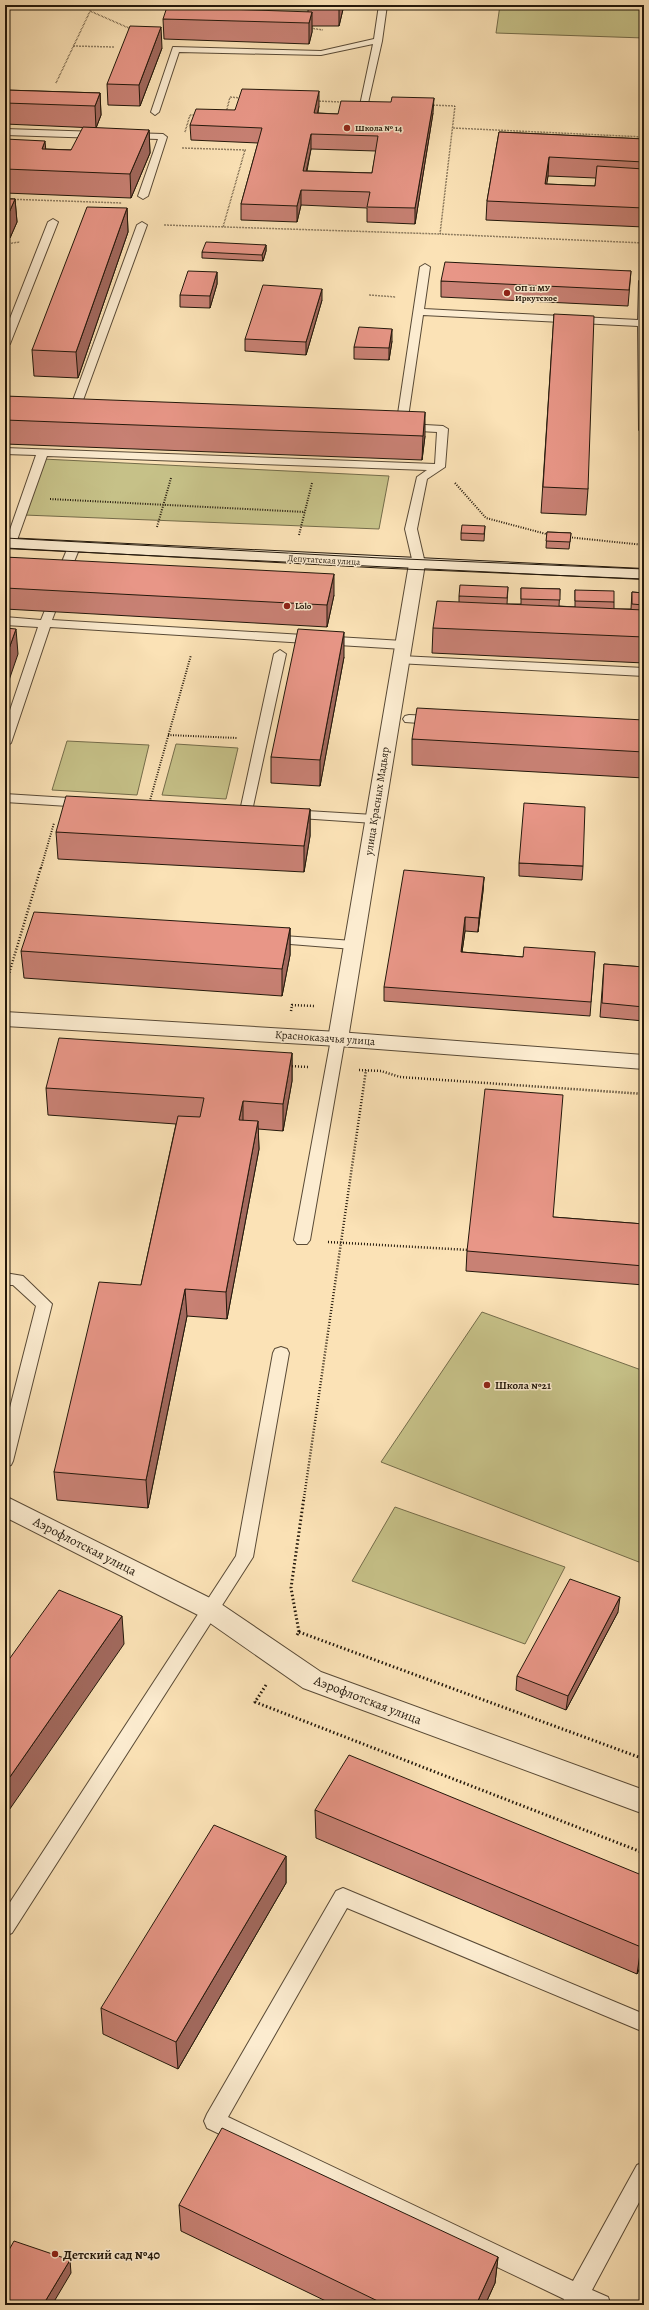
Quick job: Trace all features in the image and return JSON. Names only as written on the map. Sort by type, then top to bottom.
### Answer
[{"type":"street","name":"Депутатская улица","points":[[7,543],[644,574]]},
{"type":"street","name":"улица Красных Мадьяр","points":[[338,1039],[417,564]]},
{"type":"street","name":"Красноказачья улица","points":[[5,1019],[338,1039],[644,1062]]},
{"type":"street","name":"Аэрофлотская улица","points":[[5,1506],[209,1609],[312,1680],[644,1802]]},
{"type":"lane","points":[[364,106],[378,41],[383,5]]},
{"type":"lane","points":[[155,112],[176,49],[321,53],[378,41]]},
{"type":"lane","points":[[5,132],[107,135]]},
{"type":"lane","points":[[123,136],[167,137],[142,196]]},
{"type":"lane","points":[[5,344],[53,222]]},
{"type":"lane","points":[[73,414],[142,225]]},
{"type":"lane","points":[[425,267],[419,312],[397,427],[442,429],[440,467]]},
{"type":"lane","points":[[644,281],[644,430]]},
{"type":"lane","points":[[419,312],[643,323]]},
{"type":"lane","points":[[5,451],[440,467]]},
{"type":"lane","points":[[7,543],[43,452]]},
{"type":"lane","points":[[417,564],[418,560],[412,529],[422,477],[440,467]]},
{"type":"lane","points":[[60,581],[74,547]]},
{"type":"lane","points":[[5,621],[47,617],[402,653],[644,672]]},
{"type":"lane","points":[[5,743],[47,617]]},
{"type":"lane","points":[[246,811],[280,654]]},
{"type":"lane","points":[[409,719],[448,721]]},
{"type":"lane","points":[[5,798],[97,803]]},
{"type":"lane","points":[[231,811],[262,812]]},
{"type":"lane","points":[[278,813],[374,819]]},
{"type":"lane","points":[[258,939],[353,945]]},
{"type":"lane","points":[[302,1240],[338,1039]]},
{"type":"lane","points":[[5,1279],[16,1280],[44,1304],[5,1461]]},
{"type":"lane","points":[[5,1927],[209,1609],[244,1558],[281,1353]]},
{"type":"lane","points":[[600,2305],[575,2300],[214,2121],[343,1897],[644,2023]]},
{"type":"lane","points":[[575,2300],[644,2172]]},
{"type":"path","points":[[56,83],[93,5]]},
{"type":"path","points":[[220,5],[234,14]]},
{"type":"path","points":[[90,11],[133,30]]},
{"type":"path","points":[[304,27],[327,31]]},
{"type":"path","points":[[73,46],[114,47]]},
{"type":"path","points":[[224,116],[230,97],[246,98]]},
{"type":"path","points":[[309,100],[364,106]]},
{"type":"path","points":[[428,105],[455,106],[440,234]]},
{"type":"path","points":[[183,137],[190,115],[197,115]]},
{"type":"path","points":[[453,128],[644,137]]},
{"type":"path","points":[[181,142],[180,148],[245,150],[223,227]]},
{"type":"path","points":[[5,199],[139,204],[142,196]]},
{"type":"path","points":[[142,225],[440,234],[644,243]]},
{"type":"path","points":[[157,528],[176,457]]},
{"type":"path","points":[[299,535],[306,512],[316,462]]},
{"type":"path","points":[[440,467],[486,518],[553,535]]},
{"type":"path","points":[[48,499],[306,512]]},
{"type":"path","points":[[561,536],[644,545]]},
{"type":"path","points":[[148,806],[197,632]]},
{"type":"path","points":[[168,735],[262,740]]},
{"type":"path","points":[[5,987],[60,801]]},
{"type":"path","points":[[25,923],[30,924]]},
{"type":"path","points":[[366,1070],[291,1588],[299,1632],[644,1759]]},
{"type":"path","points":[[381,1071],[400,1077],[644,1094]]},
{"type":"path","points":[[302,1240],[468,1250]]},
{"type":"path","points":[[255,1702],[644,1853]]},
{"type":"shaded area","points":[[500,5],[644,5],[644,38],[496,33]]},
{"type":"shaded area","points":[[43,459],[389,476],[379,529],[24,515]]},
{"type":"shaded area","points":[[67,741],[149,745],[137,795],[52,790]]},
{"type":"shaded area","points":[[176,744],[238,748],[226,799],[162,795]]},
{"type":"shaded area","points":[[482,1312],[644,1371],[644,1564],[381,1462]]},
{"type":"shaded area","points":[[395,1507],[565,1567],[525,1644],[352,1581]]},
{"type":"building","points":[[308,5],[339,5],[339,6]]},
{"type":"building","points":[[167,7],[312,12],[309,23],[163,19]]},
{"type":"building","points":[[130,26],[161,27],[139,85],[107,84]]},
{"type":"building","points":[[242,89],[319,91],[314,113],[338,114],[341,101],[391,102],[392,97],[434,98],[415,208],[367,207],[370,192],[301,190],[297,206],[241,204],[262,128],[190,125],[196,109],[235,110]],"holes":[[[311,134],[378,136],[372,173],[303,171]]]},
{"type":"building","points":[[5,90],[100,93],[95,106],[5,103]]},
{"type":"building","points":[[83,127],[149,130],[130,174],[5,169],[5,139],[45,141],[42,149],[71,150]]},
{"type":"building","points":[[499,132],[644,139],[644,162],[549,157],[545,184],[595,186],[597,166],[644,169],[644,208],[487,201]]},
{"type":"building","points":[[5,199],[15,199],[8,215],[5,215]]},
{"type":"building","points":[[87,207],[127,208],[76,352],[32,350]]},
{"type":"building","points":[[206,242],[266,245],[262,255],[202,252]]},
{"type":"building","points":[[445,262],[631,271],[629,290],[441,281]]},
{"type":"building","points":[[188,271],[217,272],[210,296],[180,295]]},
{"type":"building","points":[[263,285],[322,289],[306,342],[245,339]]},
{"type":"building","points":[[554,314],[594,316],[588,489],[543,487]]},
{"type":"building","points":[[359,327],[392,329],[389,348],[354,347]]},
{"type":"building","points":[[5,396],[425,412],[423,436],[5,420]]},
{"type":"building","points":[[462,525],[485,526],[484,534],[461,533]]},
{"type":"building","points":[[547,532],[571,533],[570,542],[546,541]]},
{"type":"building","points":[[5,557],[334,574],[327,605],[5,588]]},
{"type":"building","points":[[460,585],[508,587],[507,598],[459,596]]},
{"type":"building","points":[[521,588],[560,589],[560,600],[521,599]]},
{"type":"building","points":[[575,590],[614,591],[614,602],[575,601]]},
{"type":"building","points":[[632,592],[644,593],[644,605],[632,604]]},
{"type":"building","points":[[437,601],[644,610],[644,637],[433,628]]},
{"type":"building","points":[[5,628],[16,629],[5,660]]},
{"type":"building","points":[[298,629],[344,632],[320,760],[271,757]]},
{"type":"building","points":[[417,708],[644,720],[644,752],[412,739]]},
{"type":"building","points":[[66,796],[310,809],[304,846],[56,832]]},
{"type":"building","points":[[524,803],[585,807],[583,866],[519,863]]},
{"type":"building","points":[[404,870],[484,877],[479,918],[465,917],[461,952],[523,957],[524,947],[595,952],[591,1002],[384,987]]},
{"type":"building","points":[[34,912],[290,928],[282,969],[21,951]]},
{"type":"building","points":[[604,964],[644,967],[644,1007],[602,1003]]},
{"type":"building","points":[[59,1038],[292,1053],[283,1104],[243,1101],[239,1120],[258,1121],[226,1292],[185,1289],[146,1480],[54,1472],[99,1282],[141,1285],[178,1116],[200,1117],[204,1098],[46,1088]]},
{"type":"building","points":[[485,1089],[563,1095],[553,1217],[644,1224],[644,1266],[467,1251]]},
{"type":"building","points":[[570,1579],[620,1597],[568,1696],[517,1676]]},
{"type":"building","points":[[59,1590],[122,1616],[5,1784],[5,1665]]},
{"type":"building","points":[[349,1755],[644,1876],[644,1941],[641,1947],[315,1810]]},
{"type":"building","points":[[214,1825],[286,1856],[176,2042],[101,2008]]},
{"type":"building","points":[[222,2128],[498,2257],[476,2305],[386,2305],[179,2205]]},
{"type":"building","points":[[14,2241],[70,2260],[43,2305],[5,2305],[5,2257]]},
{"type":"tram line","points":[[5,538],[381,558],[644,569]]},
{"type":"tram line","points":[[5,548],[380,568],[644,579]]},
{"type":"place","name":"Школа № 14","points":[[347,128]]},
{"type":"place","name":"ОП 11 МУ Иркутское","points":[[507,293]]},
{"type":"place","name":"Lolo","points":[[287,606]]},
{"type":"place","name":"Школа №21","points":[[487,1385]]},
{"type":"place","name":"Детский сад №40","points":[[55,2254]]}]
